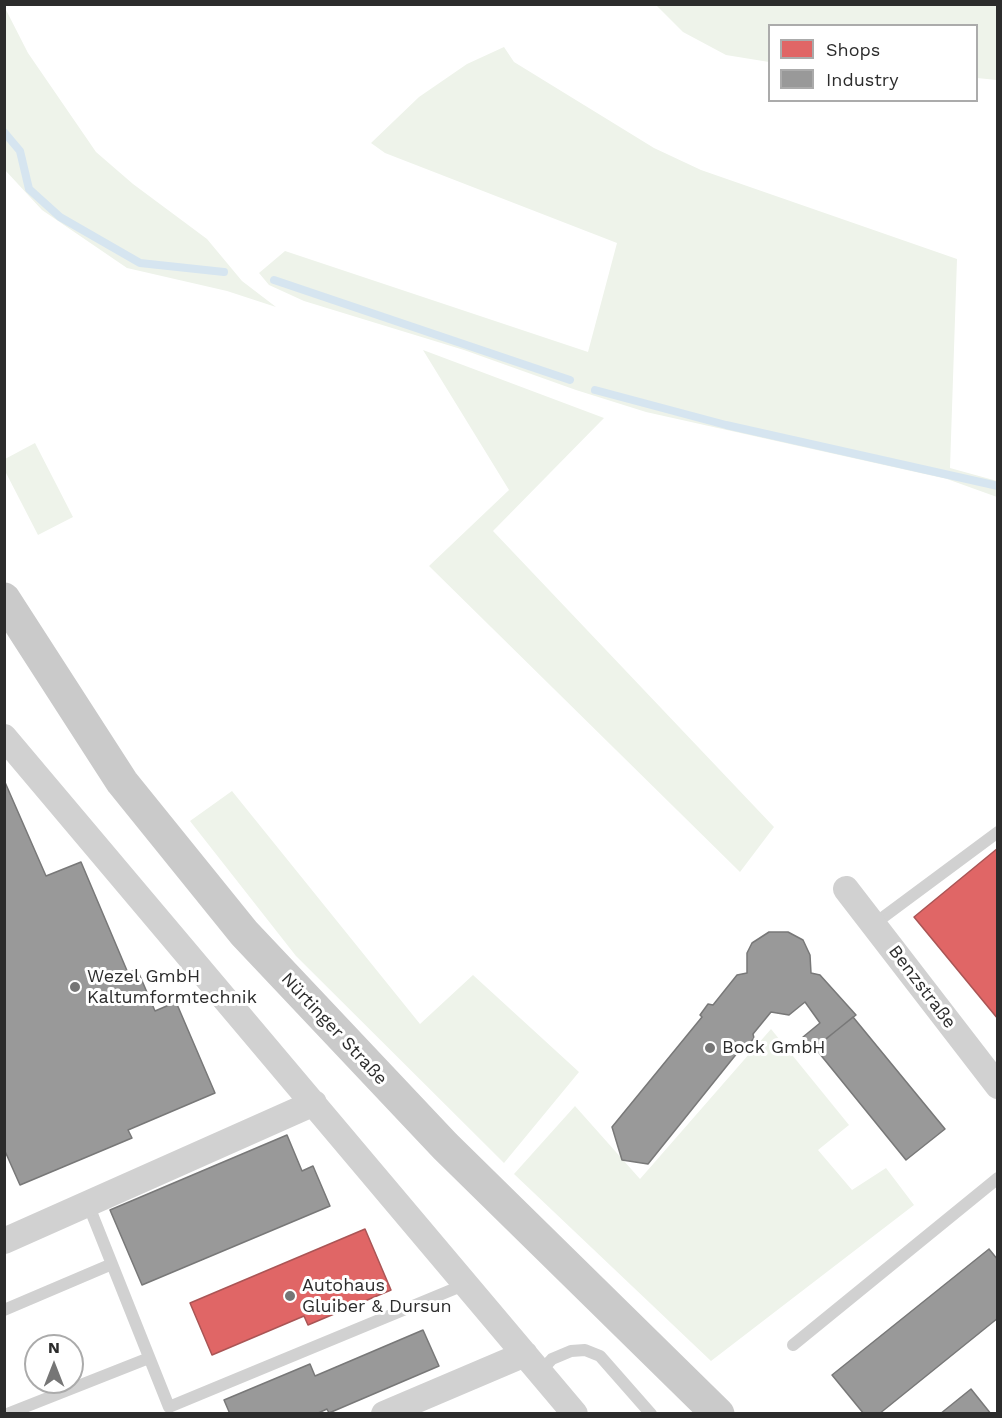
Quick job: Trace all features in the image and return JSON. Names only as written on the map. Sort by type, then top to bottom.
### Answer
[{"type":"main road","name":"Nürtinger Straße","points":[[4,599],[122,782],[244,933],[445,1146],[718,1413]]},
{"type":"street","points":[[4,736],[575,1413]]},
{"type":"street","name":"Benzstraße","points":[[846,889],[998,1086]]},
{"type":"street","points":[[4,1241],[314,1103]]},
{"type":"street","points":[[384,1413],[532,1363]]},
{"type":"lane","points":[[874,924],[998,832]]},
{"type":"lane","points":[[794,1345],[998,1178]]},
{"type":"lane","points":[[88,1204],[169,1407],[466,1284]]},
{"type":"lane","points":[[4,1310],[112,1264]]},
{"type":"lane","points":[[532,1363],[552,1359],[571,1351],[585,1350],[600,1356],[651,1413]]},
{"type":"lane","points":[[7,1413],[149,1358]]},
{"type":"shaded area","points":[[656,5],[997,5],[997,80],[978,78],[978,24],[768,24],[768,62],[726,55],[683,32]]},
{"type":"shaded area","points":[[4,6],[28,53],[96,152],[133,184],[207,239],[242,281],[276,307],[227,291],[127,268],[42,210],[5,170]]},
{"type":"shaded area","points":[[504,47],[514,62],[654,148],[701,170],[957,259],[950,468],[997,481],[997,497],[947,479],[646,412],[464,350],[304,301],[269,285],[259,273],[285,251],[588,352],[617,243],[385,153],[371,143],[419,97],[467,64]]},
{"type":"shaded area","points":[[423,350],[604,418],[493,531],[774,827],[740,872],[429,566],[509,490]]},
{"type":"shaded area","points":[[35,443],[73,517],[38,535],[4,469],[5,459]]},
{"type":"shaded area","points":[[232,791],[420,1024],[473,975],[579,1072],[504,1163],[296,956],[190,821]]},
{"type":"shaded area","points":[[771,1029],[849,1125],[818,1150],[852,1190],[886,1168],[914,1205],[711,1361],[514,1174],[575,1106],[640,1179]]},
{"type":"building: Shops","points":[[998,848],[998,1019],[914,917]]},
{"type":"building: Shops","name":"Autohaus Gluiber & Dursun","points":[[365,1229],[391,1290],[308,1325],[304,1316],[212,1355],[190,1303]]},
{"type":"building: Industry","name":"Wezel GmbH Kaltumformtechnik","points":[[4,780],[46,876],[81,862],[128,973],[137,969],[155,1011],[176,1002],[215,1093],[128,1130],[132,1138],[20,1185],[4,1149]]},
{"type":"building: Industry","name":"Bock GmbH","points":[[769,932],[788,932],[803,940],[810,955],[811,973],[820,975],[856,1015],[813,1049],[803,1037],[820,1023],[805,1002],[789,1015],[771,1012],[753,1034],[754,1038],[745,1049],[742,1047],[648,1164],[622,1160],[612,1127],[702,1017],[700,1015],[708,1004],[713,1005],[737,975],[747,973],[747,953],[752,943]]},
{"type":"building: Industry","points":[[853,1017],[945,1129],[906,1160],[815,1048]]},
{"type":"building: Industry","points":[[287,1135],[302,1171],[313,1166],[330,1206],[142,1285],[110,1210]]},
{"type":"building: Industry","points":[[989,1249],[998,1260],[998,1318],[879,1414],[864,1414],[832,1375]]},
{"type":"building: Industry","points":[[423,1330],[439,1366],[329,1413],[327,1409],[316,1414],[230,1414],[224,1400],[310,1364],[315,1376]]},
{"type":"building: Industry","points":[[971,1389],[991,1414],[940,1414]]},
{"type":"waterway","points":[[4,132],[20,151],[29,189],[60,217],[140,263],[224,272]]},
{"type":"waterway","points":[[274,280],[570,380]]},
{"type":"waterway","points":[[595,390],[726,425],[998,486]]},
{"type":"place","name":"Wezel GmbH Kaltumformtechnik","points":[[75,987]]},
{"type":"place","name":"Bock GmbH","points":[[710,1048]]},
{"type":"place","name":"Autohaus Gluiber & Dursun","points":[[290,1296]]}]
